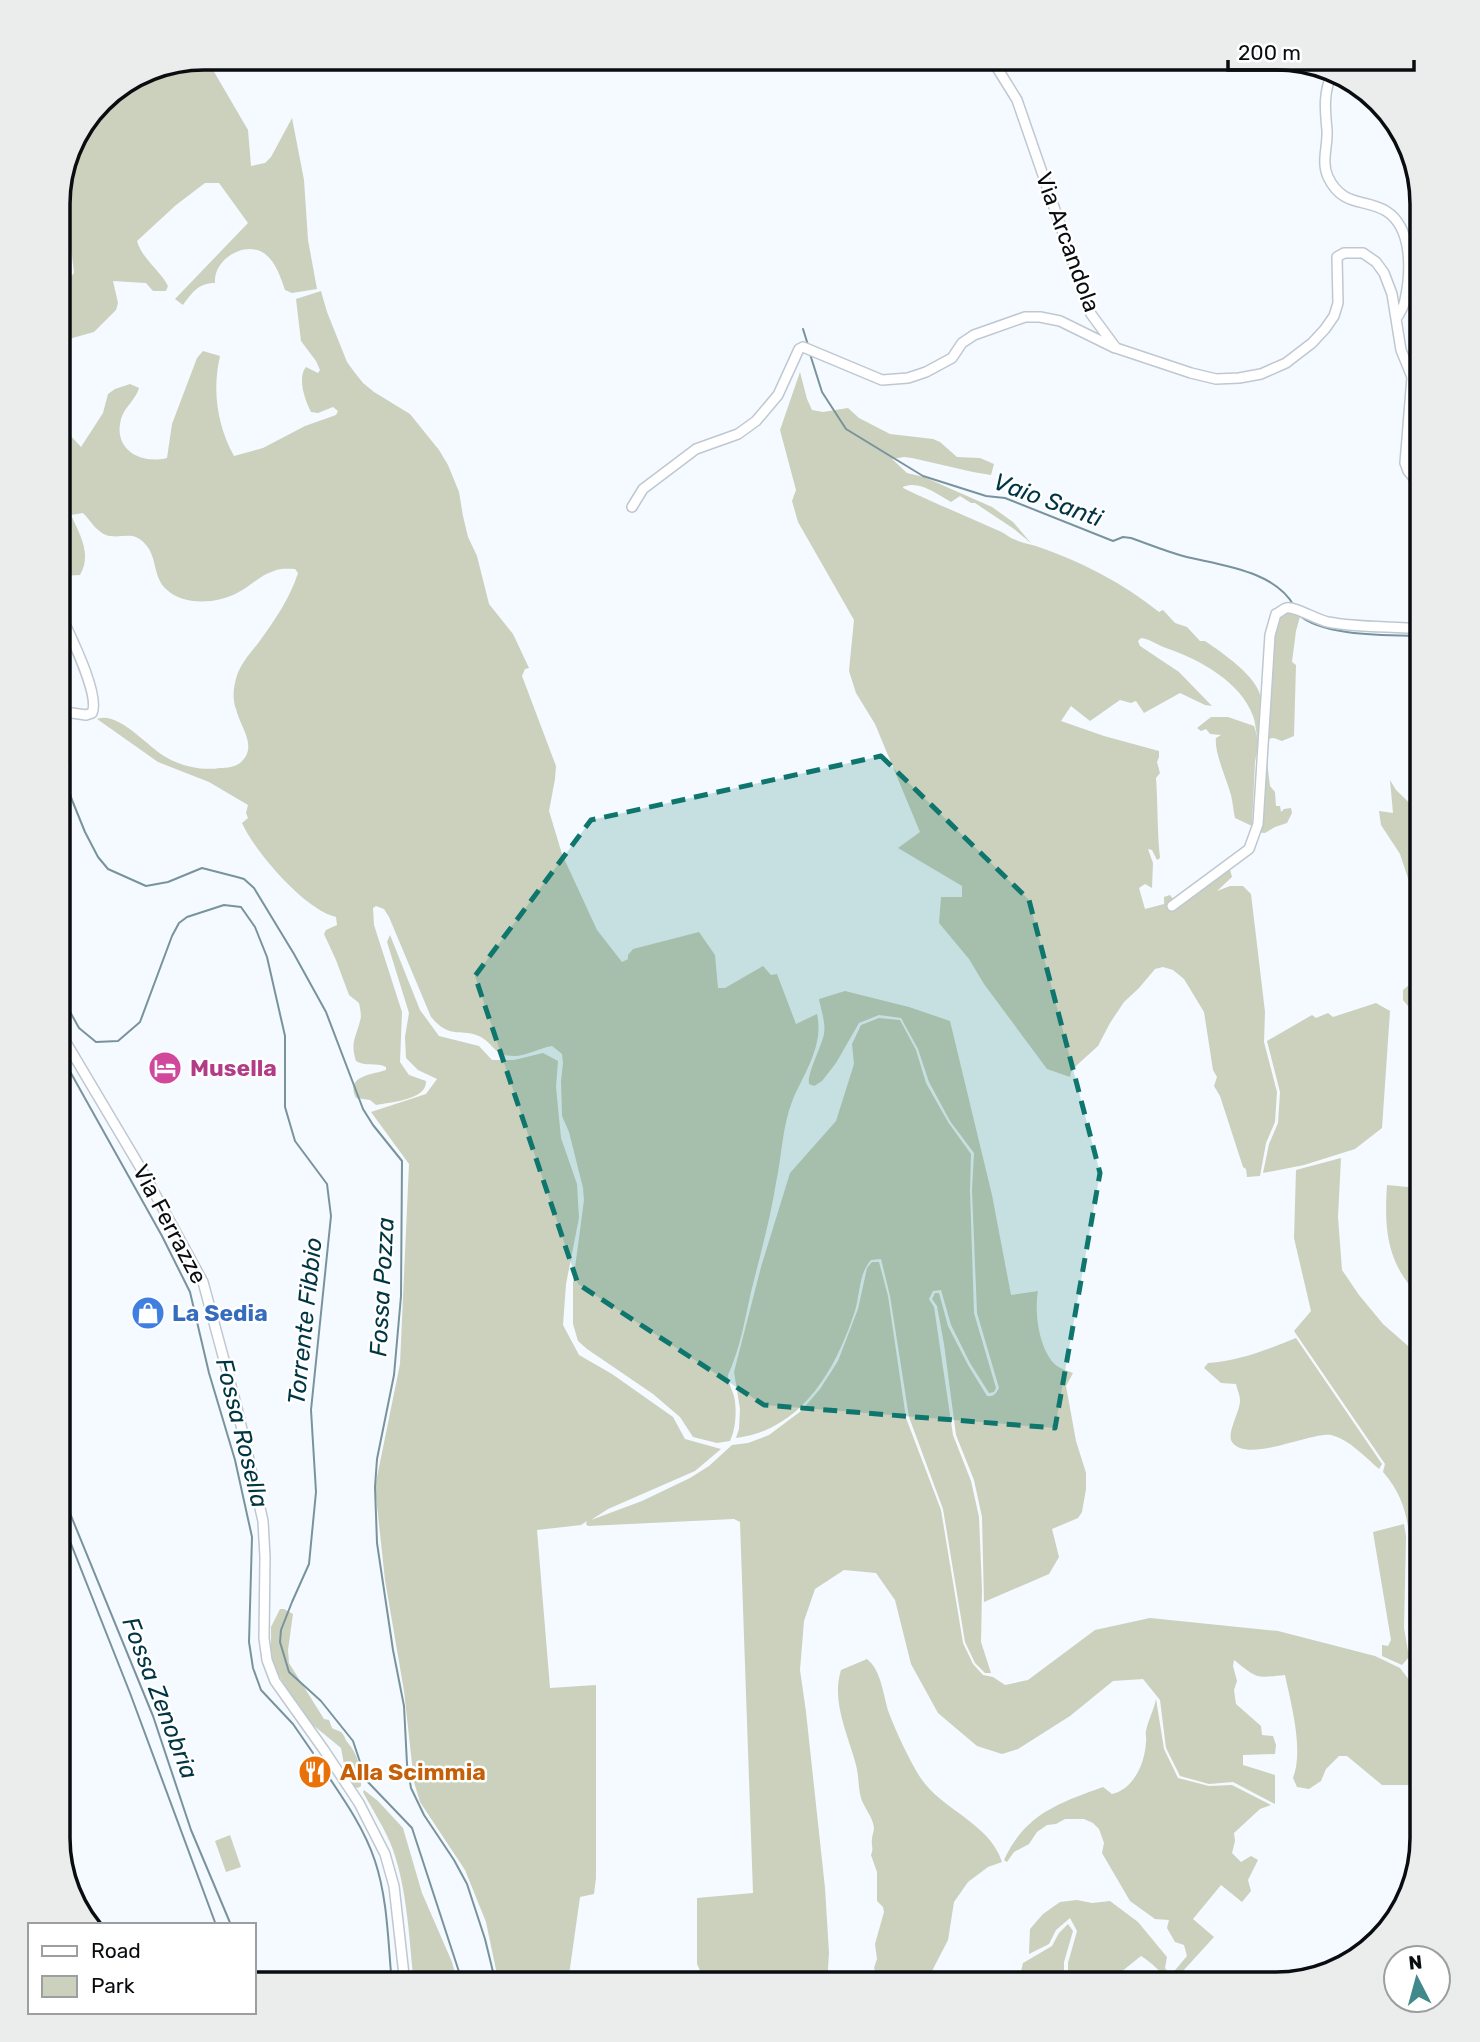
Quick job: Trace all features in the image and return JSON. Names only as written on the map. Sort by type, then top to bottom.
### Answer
[{"type":"street","name":"Via Arcandola","points":[[999,70],[1017,100],[1091,314],[1116,348]]},
{"type":"street","points":[[1328,81],[1325,95],[1328,144],[1324,164],[1329,179],[1341,194],[1354,202],[1383,209],[1395,217],[1403,229],[1408,264],[1407,282],[1405,302],[1396,319]]},
{"type":"street","points":[[632,507],[643,489],[696,449],[738,434],[756,421],[778,395],[799,349],[803,347],[882,380],[908,378],[952,358],[962,343],[974,335],[1025,317],[1040,317],[1060,321],[1116,348],[1191,373],[1216,379],[1239,378],[1261,374],[1286,363],[1325,329],[1334,316],[1338,303],[1337,257],[1343,253],[1363,253],[1376,262],[1384,273],[1392,294],[1401,350],[1410,372]]},
{"type":"street","points":[[1410,402],[1405,463],[1410,473]]},
{"type":"street","points":[[1172,906],[1249,849],[1258,824],[1270,635],[1276,614],[1291,608],[1329,622],[1410,628]]},
{"type":"street","points":[[70,638],[92,691],[95,706],[92,713],[86,715],[70,713]]},
{"type":"street","name":"Via Ferrazze","points":[[70,1048],[143,1172],[203,1282],[237,1408],[263,1521],[267,1660],[275,1681],[359,1803],[385,1854],[394,1886],[404,1972]]},
{"type":"highlighted area","points":[[881,756],[1029,900],[1100,1173],[1055,1428],[764,1405],[578,1284],[475,976],[591,820]]},
{"type":"green space","points":[[213,70],[248,130],[251,166],[265,163],[271,157],[292,118],[304,180],[308,240],[317,289],[292,293],[285,290],[271,259],[262,252],[246,249],[230,255],[224,261],[219,267],[215,283],[200,287],[183,305],[175,299],[248,223],[219,183],[205,183],[137,241],[168,286],[166,291],[153,291],[146,283],[113,281],[118,303],[116,310],[94,332],[70,339],[70,278],[74,273],[70,195],[80,153],[109,109],[137,88],[169,75]]},
{"type":"green space","points":[[321,291],[347,362],[355,373],[374,392],[410,414],[448,465],[459,492],[468,537],[477,556],[489,604],[513,634],[529,668],[525,669],[522,676],[556,766],[549,811],[562,854],[597,930],[622,962],[628,959],[633,949],[699,932],[715,955],[718,988],[725,988],[763,966],[771,975],[777,974],[796,1024],[817,1014],[816,1047],[793,1099],[787,1120],[768,1224],[739,1344],[728,1375],[735,1407],[735,1425],[730,1441],[717,1443],[693,1437],[680,1417],[653,1394],[578,1341],[573,1324],[573,1283],[584,1200],[569,1132],[562,1116],[562,1054],[552,1046],[524,1055],[508,1056],[481,1037],[451,1031],[438,1024],[431,1017],[389,917],[384,909],[376,906],[373,908],[374,925],[402,1012],[400,1062],[409,1075],[426,1081],[421,1092],[399,1101],[376,1105],[370,1100],[356,1098],[354,1085],[357,1081],[386,1070],[386,1067],[363,1064],[356,1061],[354,1055],[355,1036],[361,1019],[359,1003],[349,995],[324,934],[326,930],[337,925],[336,917],[324,912],[296,892],[269,864],[242,823],[248,818],[248,805],[209,782],[158,762],[97,719],[114,720],[170,760],[184,765],[213,769],[231,767],[245,757],[248,750],[247,737],[234,703],[236,677],[244,661],[282,609],[298,573],[295,569],[276,570],[229,597],[190,601],[173,595],[166,589],[159,579],[152,555],[141,540],[132,536],[106,535],[83,513],[71,515],[83,545],[85,560],[80,575],[70,575],[70,435],[81,447],[103,413],[108,394],[130,384],[139,388],[122,416],[120,437],[124,445],[130,452],[147,459],[167,458],[172,424],[197,358],[203,351],[220,356],[216,394],[220,420],[234,456],[263,448],[305,426],[336,415],[338,411],[333,407],[318,413],[311,412],[304,395],[302,377],[306,367],[318,373],[320,370],[301,341],[296,299]]},
{"type":"green space","points":[[800,372],[812,410],[823,412],[848,408],[859,418],[890,434],[933,439],[957,457],[980,458],[994,464],[991,475],[912,458],[892,459],[907,473],[924,477],[992,507],[1013,522],[1031,543],[975,503],[960,496],[951,502],[916,485],[903,488],[1013,539],[1069,559],[1116,582],[1159,612],[1163,610],[1175,623],[1187,627],[1200,641],[1205,641],[1229,658],[1254,682],[1261,699],[1260,737],[1247,704],[1229,682],[1192,658],[1141,638],[1138,641],[1140,646],[1179,672],[1212,706],[1180,693],[1144,713],[1136,701],[1131,703],[1120,700],[1090,721],[1071,706],[1061,721],[1159,751],[1157,762],[1160,773],[1156,778],[1160,858],[1157,860],[1152,850],[1148,849],[1153,863],[1152,888],[1145,884],[1139,888],[1145,909],[1164,904],[1164,897],[1170,895],[1173,899],[1186,893],[1220,865],[1229,866],[1232,877],[1217,891],[1230,886],[1243,886],[1251,894],[1265,1012],[1264,1042],[1277,1092],[1275,1122],[1266,1143],[1260,1176],[1247,1177],[1220,1096],[1214,1086],[1217,1077],[1213,1070],[1204,1012],[1184,979],[1173,970],[1163,967],[1155,969],[1124,1002],[1098,1046],[1077,1065],[1070,1077],[1047,1069],[984,984],[969,959],[939,923],[941,897],[962,897],[962,886],[898,848],[920,832],[875,724],[856,693],[849,671],[854,620],[798,522],[792,501],[796,490],[780,430]]},
{"type":"green space","points":[[1276,612],[1301,613],[1292,662],[1296,665],[1294,736],[1282,741],[1266,739]]},
{"type":"green space","points":[[1211,717],[1228,717],[1254,726],[1259,742],[1255,762],[1252,826],[1235,818],[1231,795],[1217,751],[1216,738],[1221,735],[1210,734],[1206,729],[1201,731],[1197,728]]},
{"type":"green space","points":[[1266,753],[1270,786],[1275,792],[1276,806],[1280,806],[1281,812],[1291,808],[1292,813],[1287,823],[1265,833],[1252,832],[1256,815],[1258,763]]},
{"type":"green space","points":[[1390,780],[1410,803],[1410,884],[1400,854],[1381,825],[1379,811],[1393,813]]},
{"type":"green space","points":[[390,935],[420,1010],[439,1036],[479,1046],[492,1060],[514,1060],[543,1053],[558,1061],[556,1087],[561,1138],[577,1184],[579,1218],[566,1284],[563,1325],[579,1355],[612,1374],[673,1417],[685,1439],[721,1449],[695,1471],[608,1509],[591,1520],[642,1501],[690,1478],[709,1466],[732,1445],[748,1443],[769,1435],[801,1411],[820,1389],[838,1361],[858,1309],[867,1268],[872,1262],[879,1262],[888,1296],[906,1418],[941,1510],[963,1643],[973,1664],[983,1675],[993,1677],[1005,1685],[1028,1680],[1095,1630],[1150,1618],[1278,1631],[1375,1656],[1400,1668],[1410,1681],[1410,1785],[1382,1785],[1347,1756],[1339,1756],[1326,1769],[1321,1781],[1309,1789],[1297,1787],[1293,1778],[1297,1741],[1285,1675],[1257,1676],[1234,1660],[1236,1704],[1261,1726],[1262,1735],[1273,1736],[1276,1745],[1275,1754],[1243,1755],[1243,1765],[1275,1775],[1275,1804],[1233,1782],[1209,1784],[1180,1776],[1166,1748],[1160,1700],[1143,1679],[1113,1681],[1070,1716],[1018,1749],[1002,1754],[977,1746],[938,1713],[911,1664],[895,1600],[876,1573],[844,1570],[815,1589],[804,1621],[800,1670],[825,1888],[828,1972],[701,1972],[697,1964],[697,1898],[753,1893],[740,1522],[734,1519],[588,1526],[587,1521],[581,1525],[537,1530],[550,1688],[596,1685],[596,1878],[594,1894],[580,1897],[569,1972],[496,1972],[486,1922],[465,1870],[420,1802],[414,1782],[404,1691],[385,1580],[375,1487],[400,1364],[409,1164],[371,1112],[426,1094],[437,1079],[418,1070],[406,1058],[405,1037],[409,1013],[387,942]]},
{"type":"green space","points":[[1410,984],[1410,1009],[1403,1000],[1403,990]]},
{"type":"green space","points":[[845,991],[909,1007],[950,1021],[992,1195],[1011,1295],[1038,1291],[1037,1310],[1042,1342],[1057,1366],[1073,1373],[1066,1386],[1076,1441],[1086,1473],[1082,1512],[1078,1518],[1052,1529],[1059,1557],[1049,1574],[984,1602],[982,1517],[974,1480],[956,1435],[944,1344],[937,1306],[932,1299],[935,1293],[939,1293],[948,1326],[968,1365],[987,1396],[994,1395],[999,1388],[977,1313],[972,1190],[974,1153],[950,1121],[929,1082],[918,1049],[901,1018],[879,1015],[859,1023],[836,1063],[822,1081],[814,1086],[809,1084],[824,1034],[819,999]]},
{"type":"green space","points":[[1376,1003],[1390,1011],[1382,1128],[1355,1149],[1304,1165],[1263,1173],[1269,1144],[1278,1123],[1280,1092],[1267,1041],[1312,1015],[1316,1018],[1328,1013],[1333,1017]]},
{"type":"green space","points":[[879,1018],[900,1020],[916,1050],[926,1083],[948,1122],[971,1154],[974,1313],[996,1388],[994,1392],[989,1393],[970,1363],[951,1325],[941,1290],[933,1291],[929,1299],[934,1307],[953,1435],[971,1481],[979,1517],[981,1642],[991,1673],[985,1673],[975,1663],[965,1642],[943,1509],[909,1417],[890,1296],[881,1259],[871,1260],[867,1265],[847,1333],[838,1354],[813,1393],[798,1410],[780,1423],[759,1433],[736,1438],[740,1409],[734,1372],[761,1267],[790,1173],[836,1121],[854,1064],[852,1044],[861,1025]]},
{"type":"green space","points":[[1341,1158],[1338,1217],[1342,1270],[1383,1324],[1410,1348],[1410,1544],[1403,1506],[1383,1472],[1385,1464],[1294,1331],[1311,1311],[1294,1238],[1296,1170]]},
{"type":"green space","points":[[1387,1185],[1410,1188],[1410,1286],[1390,1247],[1386,1218]]},
{"type":"green space","points":[[1296,1338],[1382,1464],[1379,1469],[1351,1445],[1331,1435],[1251,1450],[1240,1448],[1232,1442],[1231,1433],[1240,1400],[1236,1384],[1221,1383],[1204,1368],[1208,1363],[1264,1351]]},
{"type":"green space","points":[[1404,1524],[1404,1628],[1409,1657],[1402,1665],[1382,1656],[1382,1645],[1388,1646],[1391,1640],[1373,1532]]},
{"type":"green space","points":[[1410,1564],[1410,1640],[1408,1604]]},
{"type":"green space","points":[[280,1609],[293,1614],[289,1663],[324,1719],[329,1720],[332,1728],[342,1733],[355,1753],[361,1774],[361,1786],[358,1788],[351,1786],[346,1775],[341,1748],[313,1725],[271,1662],[271,1627]]},
{"type":"green space","points":[[867,1659],[872,1664],[879,1677],[892,1721],[920,1777],[940,1799],[987,1837],[1002,1862],[988,1867],[968,1882],[954,1902],[948,1940],[932,1971],[875,1972],[874,1968],[877,1959],[875,1944],[884,1912],[877,1901],[877,1872],[871,1855],[874,1828],[861,1798],[857,1769],[839,1706],[838,1682],[841,1670]]},
{"type":"green space","points":[[1156,1699],[1164,1749],[1178,1778],[1209,1786],[1232,1785],[1271,1805],[1260,1809],[1234,1833],[1232,1853],[1241,1862],[1251,1856],[1258,1860],[1248,1880],[1251,1891],[1242,1902],[1221,1885],[1193,1919],[1214,1937],[1182,1972],[1174,1972],[1187,1956],[1184,1945],[1175,1942],[1167,1928],[1169,1920],[1155,1919],[1130,1901],[1102,1853],[1104,1843],[1099,1829],[1093,1823],[1084,1819],[1065,1819],[1047,1825],[1037,1832],[1029,1844],[1014,1852],[1007,1862],[1004,1860],[1022,1831],[1045,1812],[1103,1787],[1112,1794],[1126,1787],[1141,1766],[1146,1731]]},
{"type":"green space","points":[[364,1790],[378,1801],[403,1828],[422,1893],[455,1972],[413,1972],[398,1866],[383,1828]]},
{"type":"green space","points":[[230,1835],[241,1867],[226,1872],[215,1841]]},
{"type":"green space","points":[[1110,1901],[1138,1922],[1167,1957],[1165,1968],[1168,1972],[1160,1972],[1141,1956],[1121,1972],[1068,1972],[1077,1931],[1070,1918],[1056,1930],[1049,1944],[1029,1954],[1030,1929],[1043,1914],[1060,1902]]},
{"type":"green space","points":[[1068,1924],[1073,1931],[1064,1962],[1064,1972],[1021,1972],[1023,1963],[1052,1946]]},
{"type":"waterway","name":"Vaio Santi","points":[[803,329],[808,345]]},
{"type":"waterway","name":"Vaio Santi","points":[[810,354],[822,392],[846,429],[923,476],[986,496],[1005,498],[1113,541],[1123,537],[1131,538],[1183,556],[1245,571],[1274,584],[1294,606]]},
{"type":"waterway","name":"Vaio Santi","points":[[1298,614],[1309,622],[1339,631],[1410,636]]},
{"type":"waterway","name":"Fossa Pozza","points":[[70,794],[85,832],[98,857],[108,869],[146,886],[168,882],[202,868],[244,879],[254,888],[326,1012],[363,1109],[402,1161],[401,1296],[394,1375],[377,1459],[377,1543],[404,1706],[411,1788],[424,1815],[467,1884],[493,1972]]},
{"type":"waterway","name":"Torrente Fibbio","points":[[70,1012],[79,1028],[96,1042],[118,1041],[140,1022],[179,923],[187,917],[224,905],[241,907],[255,927],[267,957],[285,1036],[285,1107],[295,1141],[327,1184],[331,1216],[311,1410],[316,1492],[309,1564],[281,1630],[280,1642],[289,1672],[321,1701],[353,1741],[366,1780],[412,1828],[459,1972]]},
{"type":"waterway","name":"Fossa Rosella","points":[[70,1071],[162,1236],[190,1292],[209,1373],[235,1460],[252,1537],[249,1642],[253,1668],[261,1690],[293,1724],[313,1753]]},
{"type":"waterway","name":"Fossa Zenobria","points":[[70,1513],[153,1716],[191,1830],[230,1923]]},
{"type":"waterway","points":[[70,1541],[130,1693],[215,1923]]},
{"type":"waterway","name":"Fossa Rosella","points":[[316,1758],[357,1821],[375,1861],[385,1907],[391,1972]]},
{"type":"place","name":"Musella","points":[[165,1068]]},
{"type":"place","name":"La Sedia","points":[[148,1313]]},
{"type":"place","name":"Alla Scimmia","points":[[315,1772]]}]
